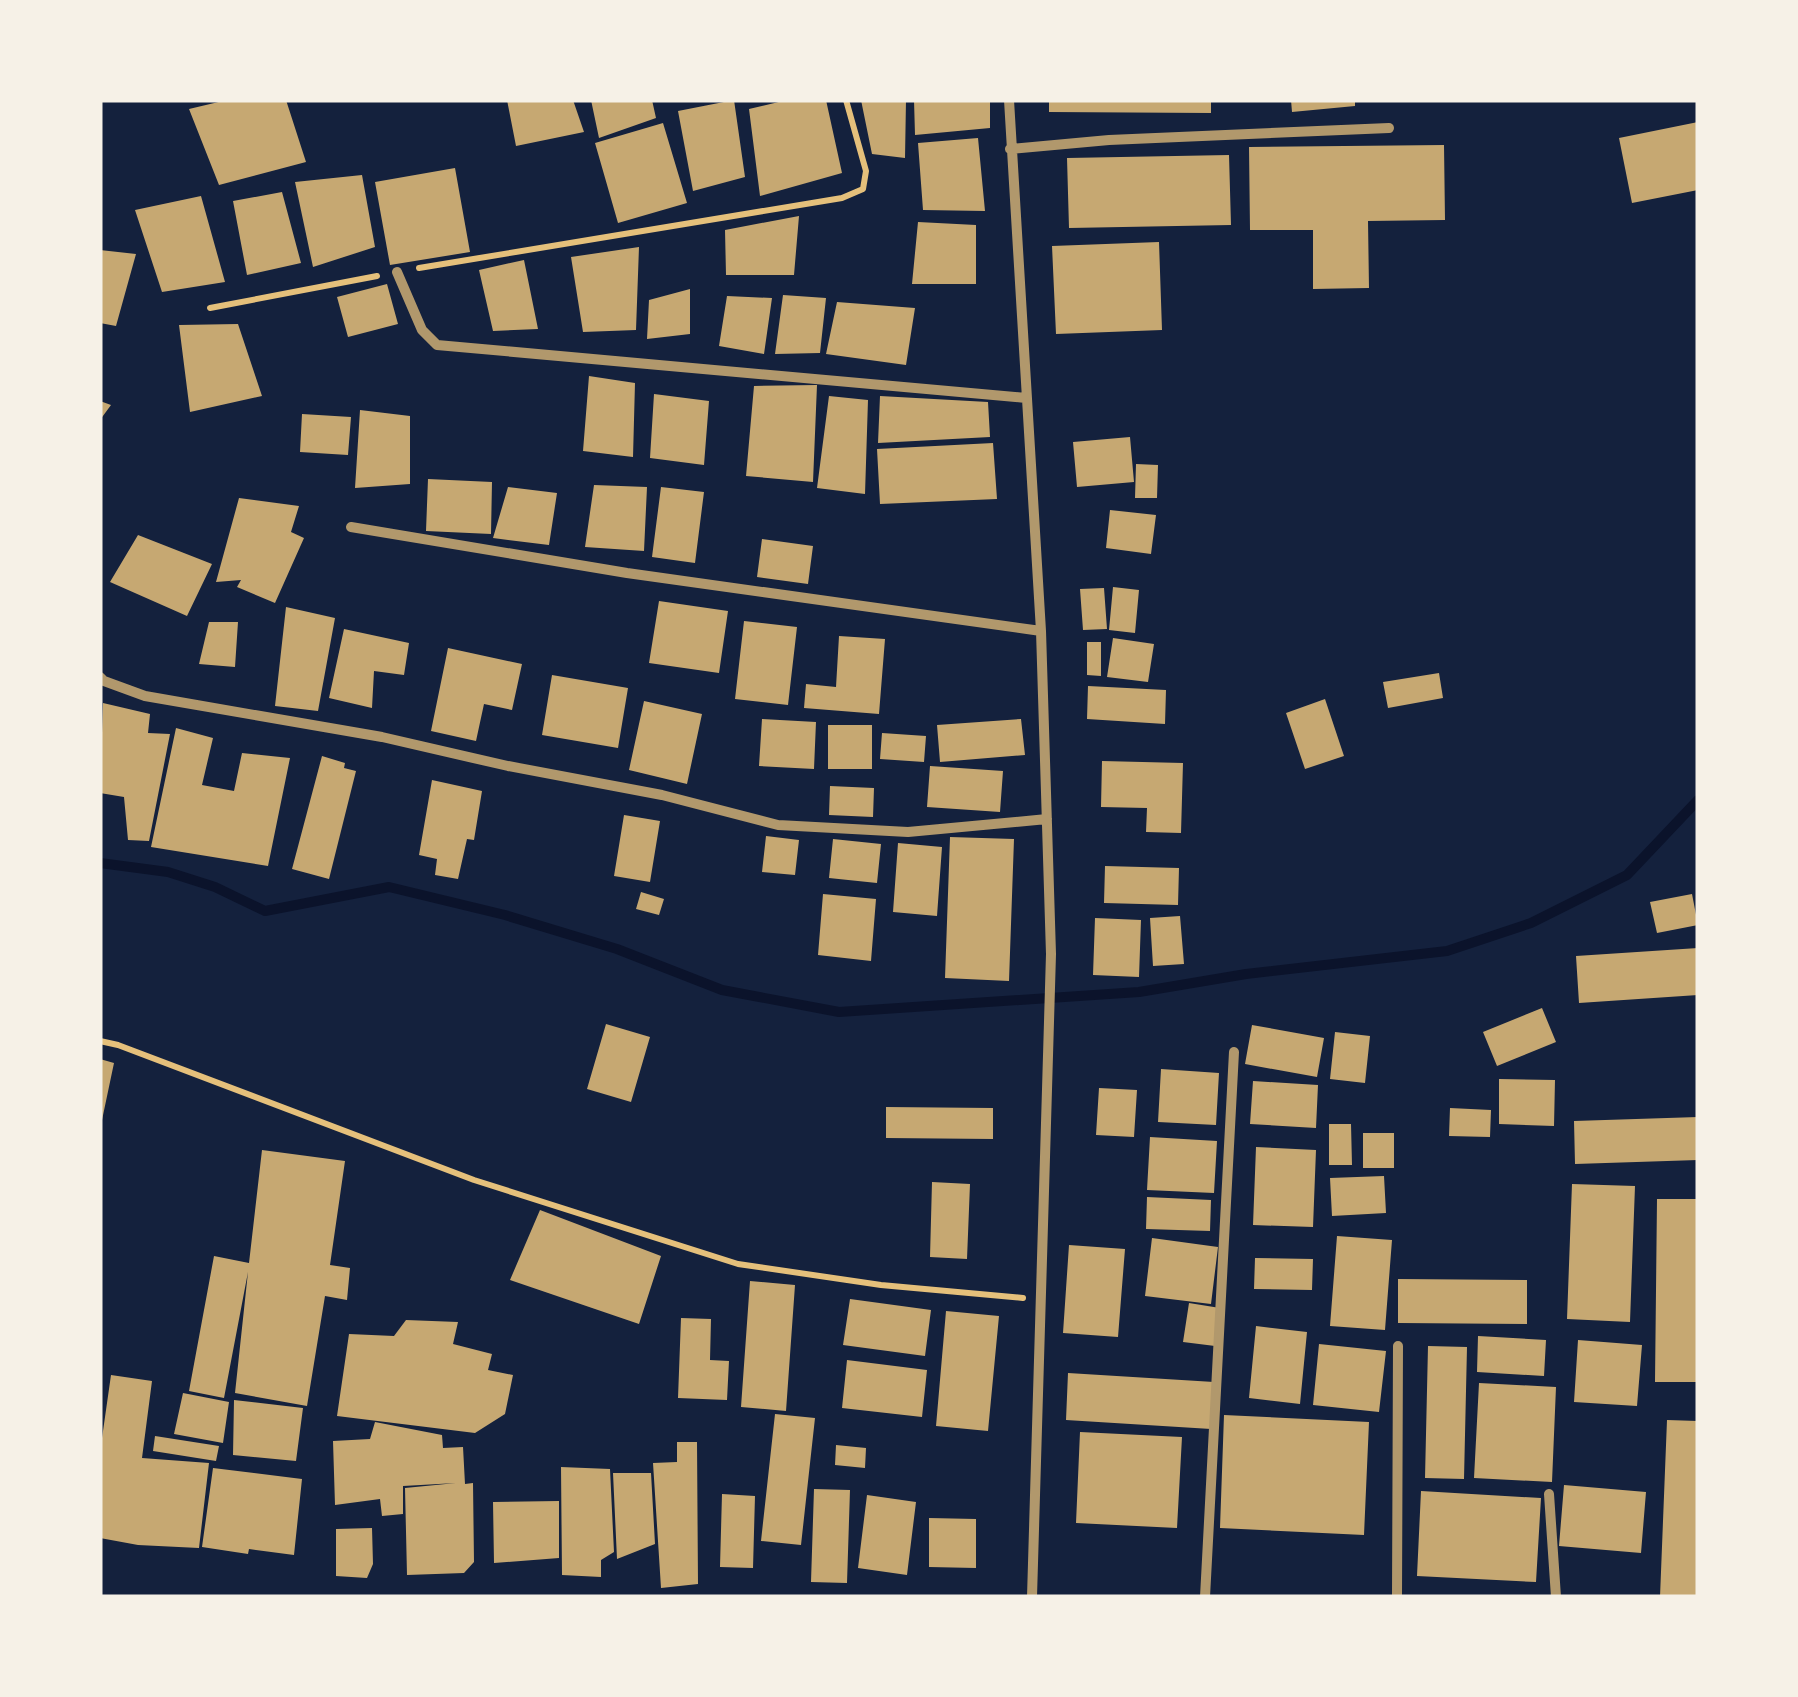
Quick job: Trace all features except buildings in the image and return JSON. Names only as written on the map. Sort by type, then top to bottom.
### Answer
[{"type":"street","points":[[1009,100],[1041,632],[1051,954],[1032,1597]]},
{"type":"street","points":[[1010,149],[1109,140],[1389,128]]},
{"type":"street","points":[[397,272],[422,330],[436,345],[1026,398]]},
{"type":"street","points":[[351,527],[627,573],[1041,632]]},
{"type":"street","points":[[100,677],[145,696],[382,737],[662,795],[778,825],[908,832],[1047,819]]},
{"type":"street","points":[[1205,1597],[1234,1052]]},
{"type":"street","points":[[1397,1597],[1398,1346]]},
{"type":"street","points":[[1549,1494],[1556,1597]]},
{"type":"path","points":[[210,308],[397,272],[842,198],[863,189],[866,172],[846,100]]},
{"type":"path","points":[[100,1041],[118,1044],[474,1180],[738,1264],[881,1285],[1039,1299]]},
{"type":"waterway","points":[[100,863],[168,872],[215,887],[265,911],[389,887],[505,915],[617,949],[722,990],[839,1012],[1139,992],[1246,974],[1447,951],[1531,923],[1627,875],[1698,800]]}]
